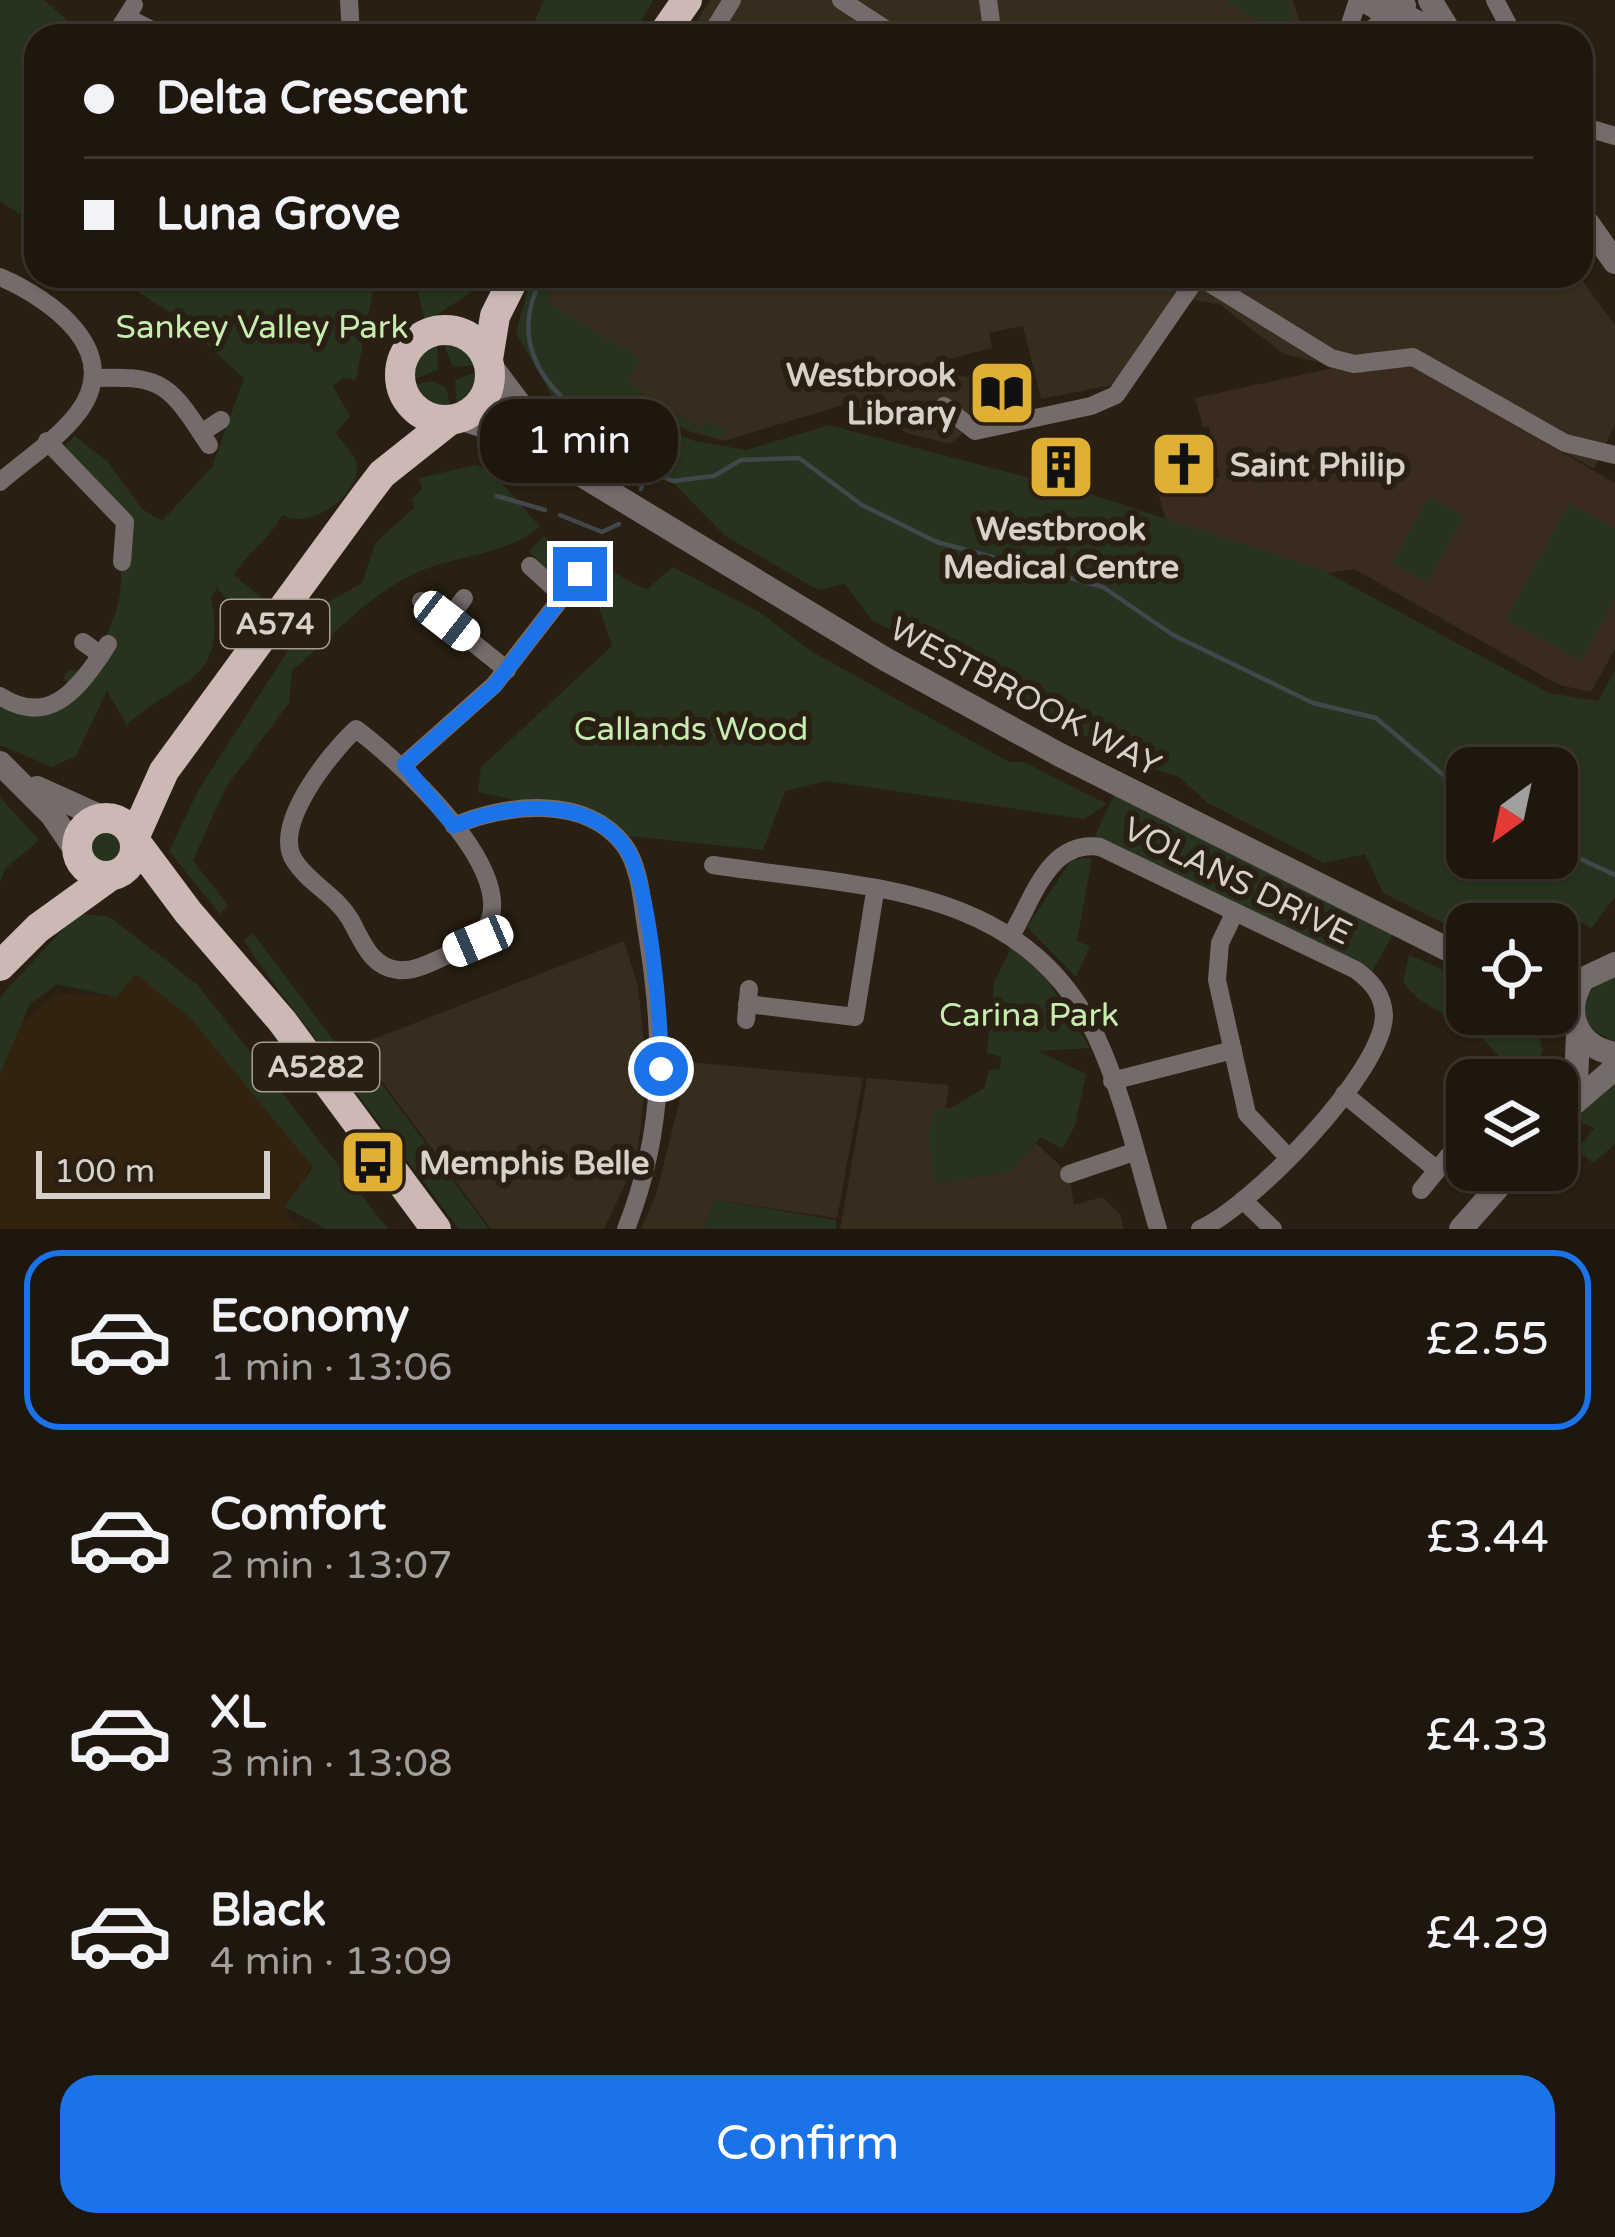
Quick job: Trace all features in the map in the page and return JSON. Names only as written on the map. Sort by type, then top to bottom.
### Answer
[{"type":"main road","name":"A574","points":[[382,474],[405,396],[400,371],[410,347],[430,332],[444,329],[492,288]]},
{"type":"main road","name":"A574","points":[[0,966],[38,928],[134,858],[135,839],[164,771],[382,474],[481,403],[495,316],[509,288]]},
{"type":"main road","points":[[444,329],[470,337],[489,362]]},
{"type":"main road","points":[[405,396],[424,415],[455,419]]},
{"type":"main road","name":"A574","points":[[38,928],[77,853],[85,826],[164,771]]},
{"type":"main road","points":[[102,817],[122,822],[135,839]]},
{"type":"main road","name":"A5282","points":[[135,839],[188,912],[254,984],[436,1229]]},
{"type":"main road","points":[[77,853],[94,874],[112,876]]},
{"type":"main road","name":"A5282","points":[[112,876],[188,912]]},
{"type":"street","points":[[841,0],[878,24]]},
{"type":"street","points":[[1361,0],[1376,10],[1399,8],[1428,24]]},
{"type":"street","points":[[127,18],[139,24]]},
{"type":"street","points":[[1593,231],[1615,262]]},
{"type":"street","points":[[0,277],[50,302],[83,340],[93,378],[79,412],[0,482]]},
{"type":"street","points":[[50,302],[60,288]]},
{"type":"street","points":[[944,406],[976,430],[1104,402],[1125,386],[1190,288]]},
{"type":"street","points":[[1217,288],[1331,358],[1354,364],[1413,357],[1565,443],[1613,454]]},
{"type":"street","name":"WESTBROOK WAY","points":[[489,362],[534,429],[570,468]]},
{"type":"street","points":[[93,378],[135,377],[160,383],[179,399],[205,439],[221,420]]},
{"type":"street","name":"WESTBROOK WAY","points":[[455,419],[502,432],[570,468],[997,722],[1446,948]]},
{"type":"street","points":[[47,441],[125,522],[122,562]]},
{"type":"street","points":[[530,566],[563,596]]},
{"type":"street","points":[[404,765],[464,718],[580,574]]},
{"type":"street","points":[[447,621],[464,598]]},
{"type":"street","points":[[421,601],[507,670]]},
{"type":"street","points":[[0,696],[27,708],[58,704],[77,690],[105,650],[83,642]]},
{"type":"street","points":[[352,723],[404,765],[454,826],[490,888],[494,907],[490,926],[478,941],[413,969],[381,964],[334,898],[298,867],[287,840],[293,814],[352,723]]},
{"type":"street","points":[[9,771],[102,817]]},
{"type":"street","points":[[9,771],[77,853]]},
{"type":"street","points":[[454,826],[501,808],[547,809],[608,831],[632,858],[662,1040],[652,1157],[626,1229]]},
{"type":"street","name":"VOLANS DRIVE","points":[[1012,934],[1054,861],[1090,845],[1356,970],[1377,989],[1382,1025],[1344,1094],[1243,1200],[1200,1229]]},
{"type":"street","points":[[713,865],[959,907],[1012,934],[1047,962],[1076,999],[1112,1081],[1158,1229]]},
{"type":"street","points":[[737,890],[741,869]]},
{"type":"street","points":[[747,1004],[866,1018],[875,892]]},
{"type":"street","points":[[1235,912],[1216,966],[1233,1051],[1247,1114],[1287,1156]]},
{"type":"street","points":[[1578,988],[1602,968],[1615,943]]},
{"type":"street","points":[[1578,1031],[1598,1050],[1615,1054]]},
{"type":"street","points":[[1112,1081],[1233,1051]]},
{"type":"street","points":[[1578,1100],[1615,1068]]},
{"type":"street","points":[[1344,1094],[1437,1170]]},
{"type":"street","points":[[1069,1174],[1134,1152]]},
{"type":"street","points":[[1421,1190],[1446,1159]]},
{"type":"street","points":[[1461,1229],[1494,1191]]},
{"type":"street","points":[[1243,1200],[1273,1229]]},
{"type":"shaded area","points":[[710,0],[1293,0],[1300,24],[695,24]]},
{"type":"shaded area","points":[[542,288],[1588,288],[1615,325],[1615,424],[1594,469],[1410,365],[1337,367],[1284,354],[1219,304],[1193,300],[1132,381],[1041,399],[1023,326],[989,333],[992,348],[949,359],[953,374],[971,378],[981,419],[950,444],[907,433],[849,403],[724,441],[685,430],[533,303]]},
{"type":"shaded area","points":[[1410,365],[1615,483],[1615,649],[1591,692],[1559,685],[1354,569],[1283,580],[1172,542],[1154,478],[1165,476],[1170,496],[1209,487],[1208,480],[1220,477],[1209,427],[1203,427],[1195,398],[1337,367]]},
{"type":"shaded area","points":[[624,941],[638,986],[647,1070],[637,1159],[604,1229],[491,1229],[356,1046]]},
{"type":"shaded area","points":[[136,964],[196,1011],[311,1165],[285,1217],[304,1229],[0,1229],[0,1065],[15,1029],[56,993],[107,996]]},
{"type":"shaded area","points":[[689,1062],[863,1078],[837,1218],[715,1200],[703,1229],[641,1229],[656,1195]]},
{"type":"shaded area","points":[[867,1078],[949,1085],[934,1184],[1011,1171],[1036,1143],[1069,1174],[1074,1205],[1102,1197],[1120,1214],[1124,1229],[840,1229]]},
{"type":"green space","points":[[0,0],[44,0],[71,24],[24,24],[24,217],[0,201]]},
{"type":"green space","points":[[544,0],[653,0],[640,24],[534,24]]},
{"type":"green space","points":[[1225,0],[1288,0],[1294,24],[1263,24]]},
{"type":"green space","name":"Sankey Valley Park","points":[[132,288],[373,288],[356,380],[343,378],[333,386],[350,416],[336,433],[356,460],[356,476],[331,508],[306,518],[282,515],[239,567],[234,575],[263,599],[251,617],[234,609],[217,588],[211,597],[212,648],[194,677],[127,725],[107,691],[76,756],[52,767],[0,745],[0,703],[40,704],[70,687],[64,678],[68,670],[85,671],[116,613],[121,553],[129,526],[60,449],[75,436],[107,461],[142,509],[162,521],[212,467],[244,378],[175,316]]},
{"type":"green space","points":[[391,288],[469,288],[472,292],[425,322],[417,289]]},
{"type":"green space","points":[[529,288],[555,288],[548,303],[642,360],[629,378],[643,395],[701,428],[706,421],[725,431],[719,438],[660,421],[658,427],[695,441],[746,450],[829,425],[1087,493],[1322,570],[1549,693],[1598,701],[1615,670],[1615,897],[1591,929],[1578,920],[1578,903],[1446,903],[1446,924],[1383,893],[1365,854],[1324,863],[1208,803],[1179,777],[1134,763],[872,620],[845,584],[818,590],[725,536],[657,466],[592,433],[553,398],[516,333]]},
{"type":"green space","points":[[442,341],[465,346],[480,365],[453,367]]},
{"type":"green space","points":[[437,342],[438,370],[412,380],[419,354]]},
{"type":"green space","points":[[481,370],[475,395],[457,409],[455,380]]},
{"type":"green space","points":[[432,381],[446,387],[451,410],[428,404],[413,385]]},
{"type":"green space","points":[[476,465],[492,471],[540,527],[512,544],[400,581],[292,671],[289,703],[226,787],[193,860],[228,906],[220,914],[169,851],[199,789],[294,641],[293,622],[362,583],[375,543],[414,508],[412,499],[422,489],[419,478]]},
{"type":"green space","points":[[1429,497],[1464,517],[1427,583],[1392,563]]},
{"type":"green space","points":[[1569,503],[1615,528],[1615,599],[1581,661],[1506,619]]},
{"type":"green space","points":[[544,536],[566,557],[551,573],[529,551]]},
{"type":"green space","name":"Callands Wood","points":[[594,564],[647,589],[673,567],[761,613],[811,651],[1009,762],[1024,762],[1107,804],[1084,819],[826,781],[785,791],[763,850],[600,833],[543,806],[478,792],[481,767],[612,646],[589,578]]},
{"type":"green space","points":[[1115,793],[1398,925],[1368,979],[1091,844]]},
{"type":"green space","points":[[0,797],[39,840],[5,869],[0,884]]},
{"type":"green space","points":[[105,829],[118,834],[123,847],[118,860],[105,865],[92,860],[87,847],[92,834]]},
{"type":"green space","points":[[1092,858],[1077,941],[1090,946],[1076,977],[1027,927],[1072,859]]},
{"type":"green space","points":[[77,914],[108,916],[197,984],[388,1229],[326,1229],[285,1207],[313,1167],[191,1019],[136,974],[116,997],[57,984],[30,1004],[0,1074],[0,997]]},
{"type":"green space","points":[[253,933],[342,1051],[355,1048],[489,1229],[459,1229],[259,964],[244,940]]},
{"type":"green space","name":"Carina Park","points":[[1012,946],[1044,975],[1090,1048],[1038,1051],[1086,1074],[1075,1126],[1062,1149],[1041,1137],[1011,1171],[934,1184],[929,1139],[933,1109],[951,1108],[984,1088],[989,1070],[1000,1069],[1001,1057],[987,1053],[994,982]]},
{"type":"green space","points":[[1409,955],[1446,971],[1446,1014],[1425,1003],[1403,982]]},
{"type":"green space","points":[[1615,974],[1615,1042],[1589,1028],[1583,1009],[1592,989]]},
{"type":"green space","points":[[1477,1035],[1539,1035],[1543,1051],[1539,1059],[1501,1059]]},
{"type":"green space","points":[[1615,1068],[1615,1144],[1593,1163],[1578,1152],[1595,1128],[1578,1122],[1578,1100]]},
{"type":"green space","points":[[715,1200],[836,1220],[836,1229],[703,1229]]},
{"type":"waterway","points":[[538,288],[529,335],[535,360],[568,404],[639,458],[647,471],[673,481],[714,476],[741,460],[799,458],[862,505],[937,542],[1103,587],[1173,635],[1313,703],[1376,718],[1446,777]]},
{"type":"waterway","points":[[641,489],[646,471]]},
{"type":"waterway","points":[[497,496],[545,510]]},
{"type":"waterway","points":[[560,515],[602,532],[619,524]]},
{"type":"waterway","points":[[1578,858],[1615,875]]},
{"type":"place","name":"Westbrook Library","points":[[1002,393]]},
{"type":"place","name":"Saint Philip","points":[[1184,464]]},
{"type":"place","name":"Westbrook Medical Centre","points":[[1061,467]]},
{"type":"place","name":"Memphis Belle","points":[[373,1162]]},
{"type":"route","points":[[580,574],[494,686],[464,718],[438,733],[404,765],[454,826],[486,812],[523,806],[593,823],[618,838],[636,873],[659,1004],[661,1069]]}]
